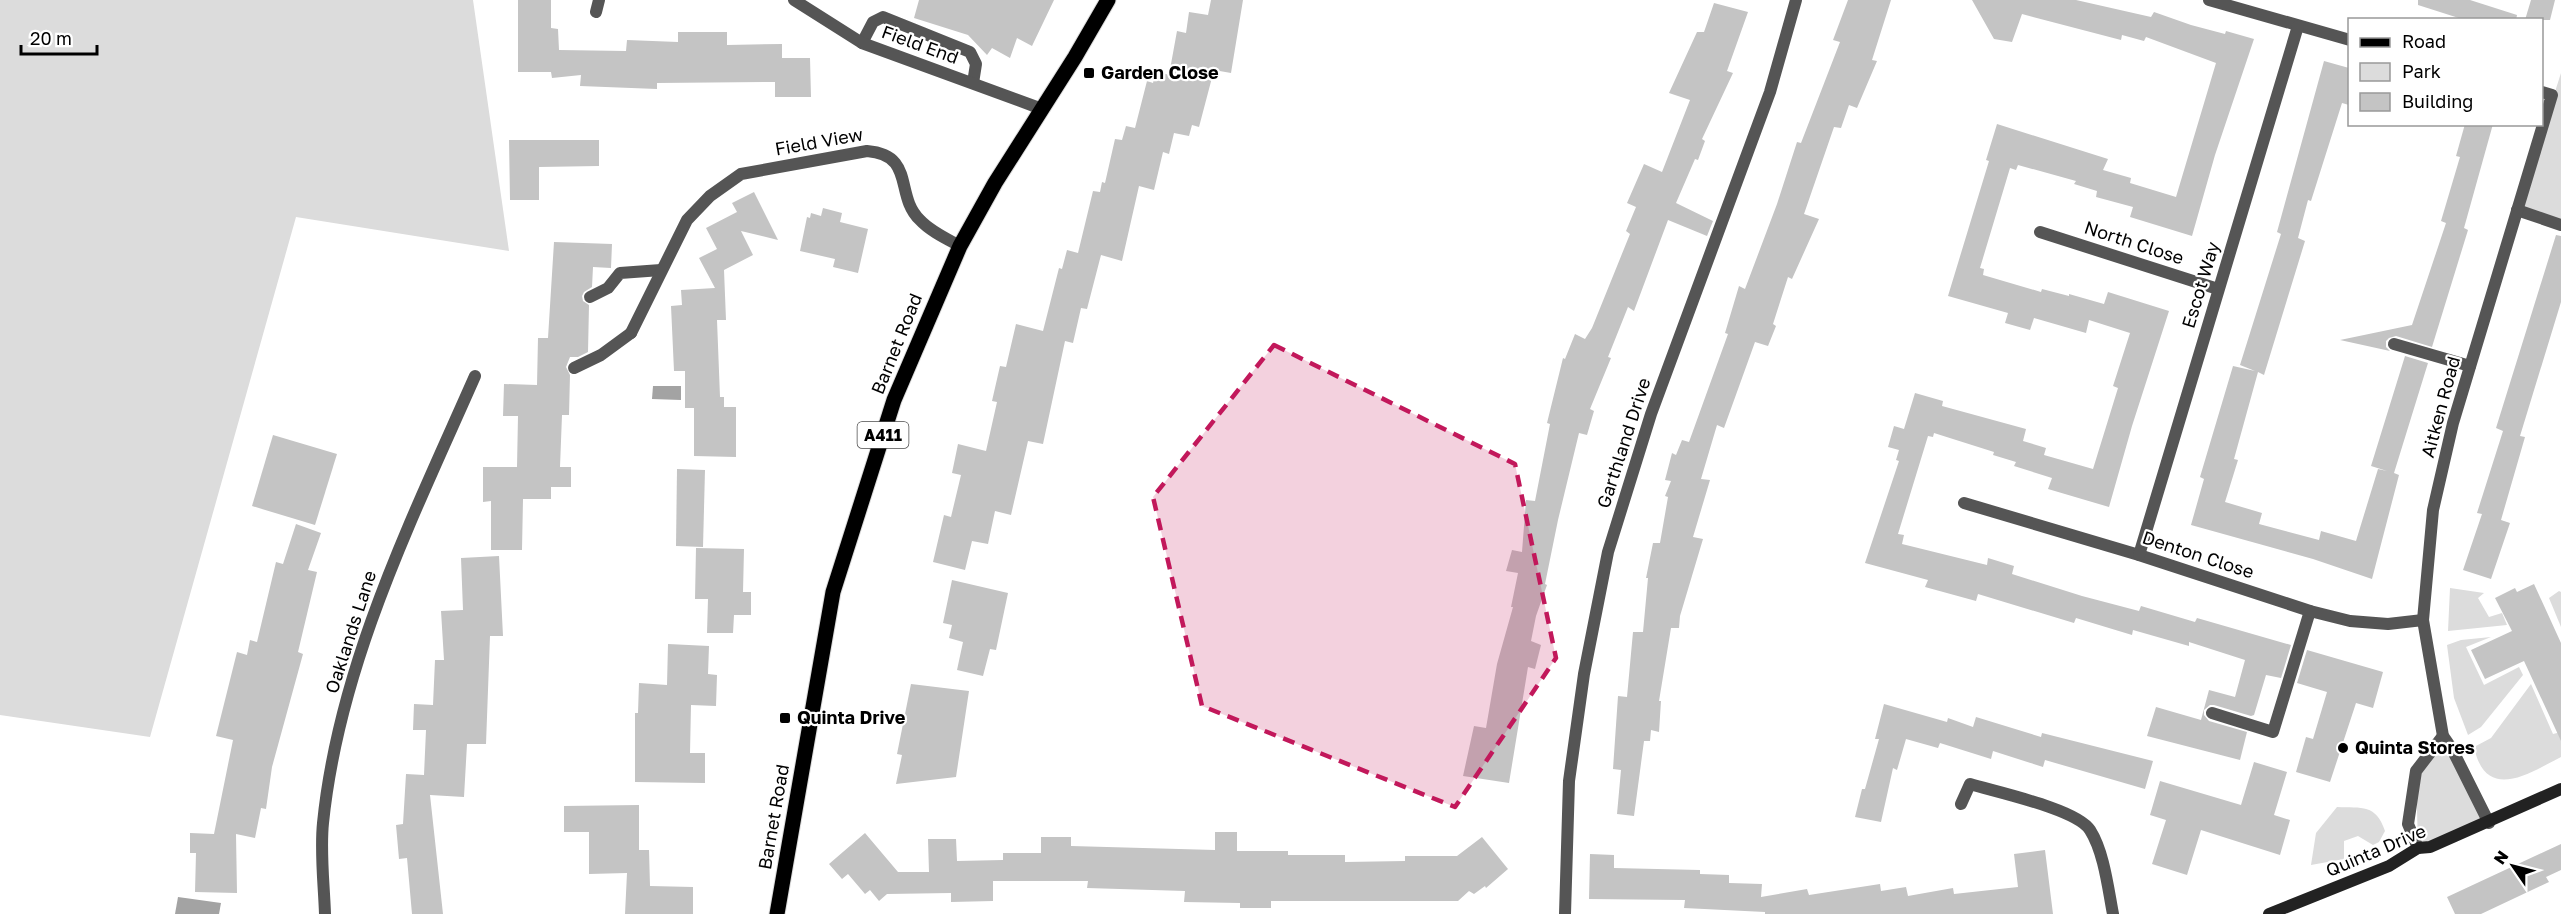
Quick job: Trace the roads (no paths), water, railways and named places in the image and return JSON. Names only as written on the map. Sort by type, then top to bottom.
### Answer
[{"type":"main road","name":"Barnet Road","points":[[777,914],[833,592],[894,400],[960,246],[995,183],[1108,0]]},
{"type":"street","name":"Field End","points":[[794,0],[862,43],[1042,109]]},
{"type":"street","name":"Garthland Drive","points":[[1565,914],[1569,781],[1584,674],[1608,552],[1651,414],[1770,93],[1796,0]]},
{"type":"street","points":[[2209,0],[2348,40]]},
{"type":"street","points":[[862,43],[873,22],[883,16],[970,52],[976,64],[973,83]]},
{"type":"street","name":"Escot Way","points":[[2139,555],[2298,26]]},
{"type":"street","name":"Aitken Road","points":[[2543,109],[2547,93]]},
{"type":"street","name":"Aitken Road","points":[[2489,823],[2443,736],[2423,620],[2433,510],[2453,423],[2517,210],[2539,126]]},
{"type":"street","name":"Field View","points":[[661,270],[687,220],[710,196],[741,174],[867,151],[883,152],[893,159],[912,209],[919,220],[960,246]]},
{"type":"street","points":[[2517,210],[2561,225]]},
{"type":"street","name":"North Close","points":[[2040,232],[2218,289]]},
{"type":"street","points":[[574,368],[601,355],[631,333],[661,270],[620,273],[608,288],[590,297]]},
{"type":"street","points":[[2394,344],[2470,366]]},
{"type":"street","name":"Oaklands Lane","points":[[325,914],[323,825],[332,757],[349,692],[385,579],[475,376]]},
{"type":"street","name":"Denton Close","points":[[1964,504],[2139,555],[2310,611],[2350,621],[2388,624],[2423,620]]},
{"type":"street","points":[[2212,713],[2273,732],[2310,611]]},
{"type":"street","points":[[2418,848],[2409,824],[2416,771],[2443,736]]},
{"type":"street","points":[[1961,804],[1970,784],[2069,813],[2076,818],[2089,828],[2104,867],[2113,914]]},
{"type":"street","name":"Quinta Drive","points":[[2269,914],[2389,866],[2418,848],[2430,847],[2489,823],[2561,789]]},
{"type":"place","name":"Garden Close","points":[[1089,73]]},
{"type":"place","name":"Quinta Drive","points":[[785,718]]},
{"type":"place","name":"Quinta Stores","points":[[2343,748]]}]
